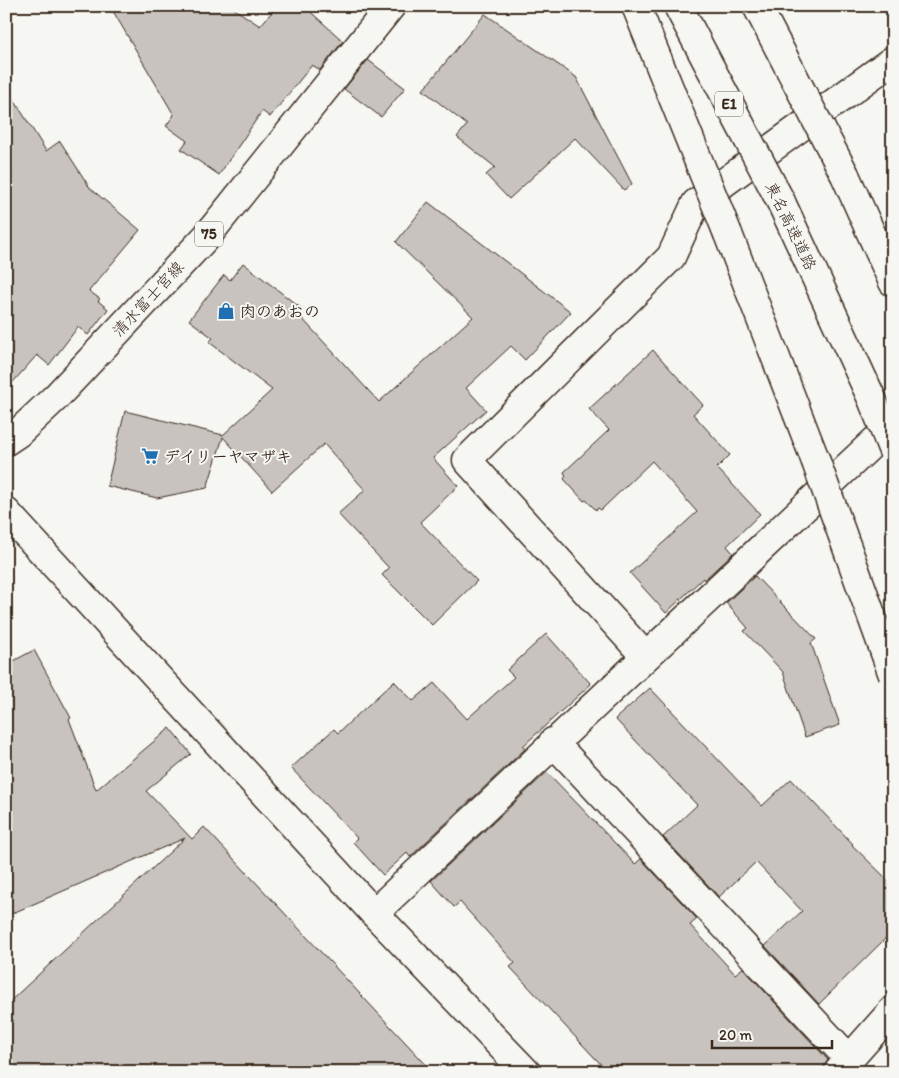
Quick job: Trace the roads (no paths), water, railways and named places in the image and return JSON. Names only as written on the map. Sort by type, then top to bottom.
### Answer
[{"type":"main road","name":"清水富士宮線","points":[[6,441],[18,433],[56,397],[207,236],[391,6]]},
{"type":"main road","points":[[636,6],[728,234],[815,459],[893,675]]},
{"type":"main road","name":"東名高速道路","points":[[678,6],[781,202],[872,399],[893,451]]},
{"type":"main road","points":[[757,6],[845,175],[893,257]]},
{"type":"main road","points":[[645,656],[467,460],[671,257],[696,203],[893,60]]},
{"type":"main road","points":[[845,175],[893,282]]},
{"type":"main road","points":[[374,913],[553,742],[893,424]]},
{"type":"main road","points":[[6,512],[374,913],[526,1072]]},
{"type":"main road","points":[[553,742],[843,1065],[893,1010]]},
{"type":"place","name":"肉のあおの","points":[[226,311]]},
{"type":"place","name":"デイリーヤマザキ","points":[[150,456]]}]
